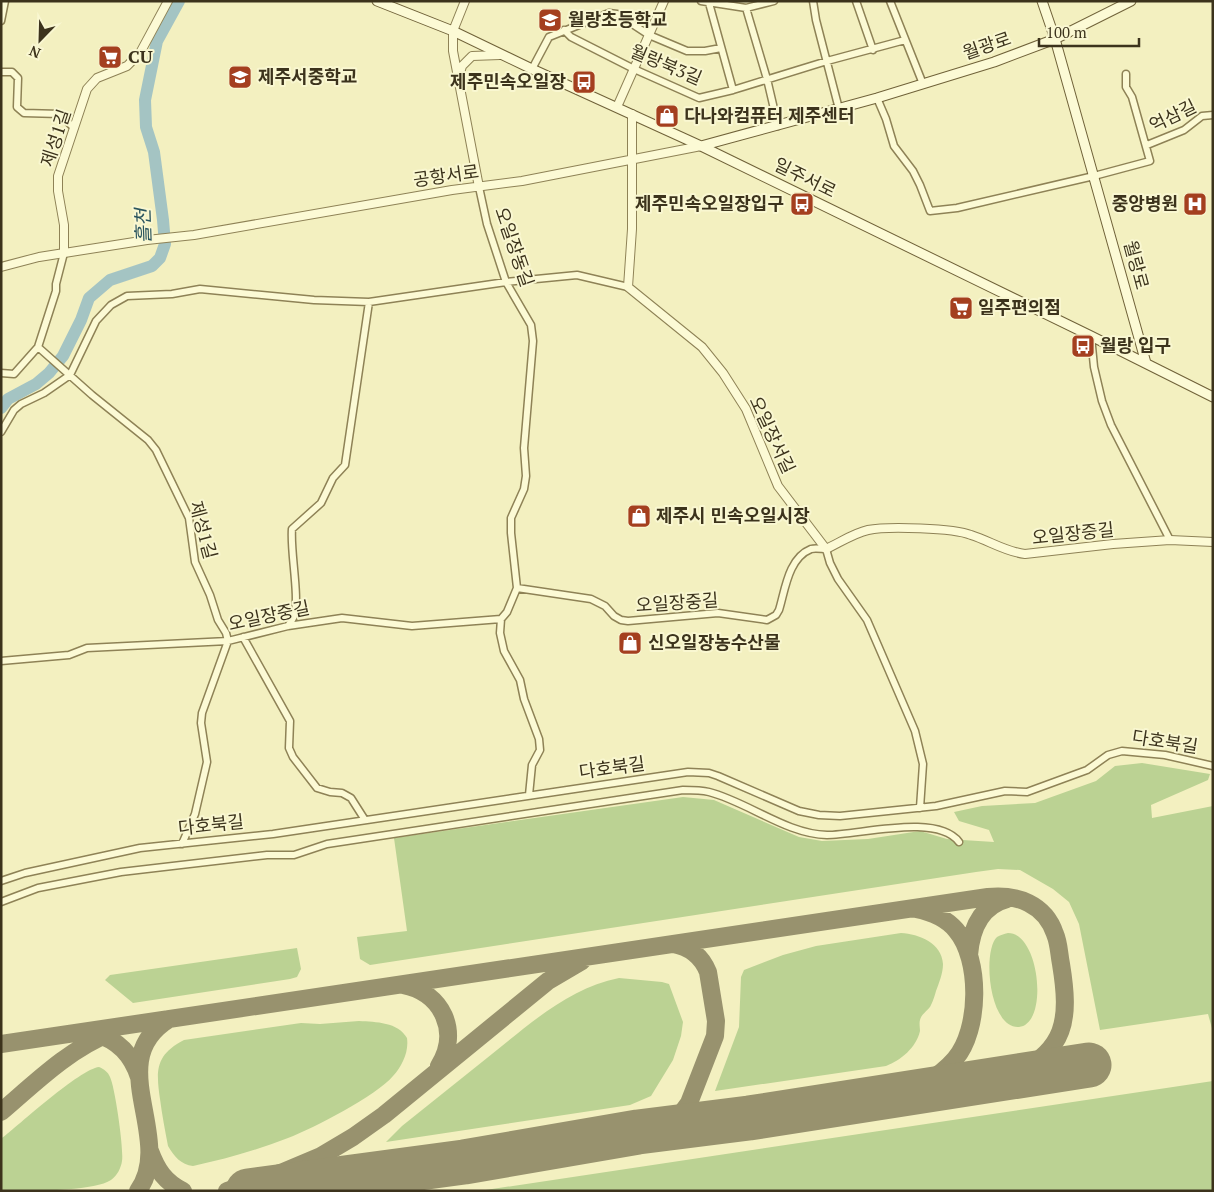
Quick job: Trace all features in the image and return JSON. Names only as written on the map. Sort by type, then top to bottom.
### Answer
[{"type":"main road","name":"일주서로","points":[[377,1],[453,31],[701,146],[1213,397]]},
{"type":"main road","name":"월랑로","points":[[1042,1],[1056,39],[1146,363]]},
{"type":"main road","name":"월광로","points":[[701,146],[877,98],[994,62],[1056,39],[1130,1]]},
{"type":"street","points":[[1,21],[5,1]]},
{"type":"street","name":"제성1길","points":[[168,1],[140,54],[127,66],[97,78],[87,89],[58,176],[58,191],[64,225],[64,253],[56,291],[38,347],[148,440],[156,450],[188,518],[195,562],[210,595],[218,620],[226,632],[228,641]]},
{"type":"street","points":[[453,31],[465,1]]},
{"type":"street","points":[[617,107],[664,1]]},
{"type":"street","points":[[701,1],[746,8],[774,1]]},
{"type":"street","points":[[813,1],[839,108]]},
{"type":"street","points":[[856,1],[873,50]]},
{"type":"street","points":[[890,1],[923,84]]},
{"type":"street","name":"월랑북3길","points":[[709,3],[733,90]]},
{"type":"street","points":[[746,8],[767,79],[778,126]]},
{"type":"street","points":[[532,69],[549,37],[608,13],[617,14],[649,36],[687,51],[721,48]]},
{"type":"street","name":"월랑북3길","points":[[564,30],[571,36],[634,69],[699,98],[733,90],[827,61],[905,40]]},
{"type":"street","name":"오일장동길","points":[[453,31],[453,51],[478,187],[487,224],[506,282],[531,325],[533,341],[524,448],[526,476],[524,489],[512,518],[511,533],[517,588]]},
{"type":"street","points":[[458,78],[462,66],[472,56],[484,54],[504,55]]},
{"type":"street","points":[[1,72],[12,72],[18,78],[17,106],[24,113],[60,114],[74,128]]},
{"type":"street","points":[[877,98],[894,146],[916,178],[930,211],[957,208],[1150,161],[1132,97],[1126,87],[1126,74]]},
{"type":"street","points":[[1,432],[11,414],[21,404],[44,393],[70,375],[96,321],[111,305],[127,296],[172,294],[200,290],[314,300],[369,302],[506,282],[577,276],[628,287],[632,229],[632,114]]},
{"type":"street","name":"억삼길","points":[[1147,146],[1184,130],[1202,116],[1213,115]]},
{"type":"street","name":"공항서로","points":[[64,253],[192,235],[415,196],[522,181],[701,146]]},
{"type":"street","points":[[1,267],[39,257],[64,253]]},
{"type":"street","name":"오일장서길","points":[[628,287],[702,347],[723,373],[746,409],[778,486],[826,549],[838,579],[867,620],[915,730],[923,764],[920,808]]},
{"type":"street","points":[[288,626],[294,615],[296,598],[291,541],[292,529],[321,503],[332,478],[345,465],[369,302]]},
{"type":"street","points":[[1091,336],[1094,367],[1102,401],[1111,426],[1170,540]]},
{"type":"street","points":[[1,373],[14,374],[38,347]]},
{"type":"street","name":"오일장중길","points":[[517,588],[591,599],[605,606],[614,616],[628,621],[718,613],[767,620],[772,618],[779,610],[791,569],[797,561],[811,549],[826,549],[866,530],[884,528],[951,531],[970,534],[1014,553],[1025,554],[1170,540],[1213,542]]},
{"type":"street","points":[[517,588],[507,612],[501,619],[500,633],[504,651],[520,680],[524,699],[539,739],[540,750],[532,764],[529,795]]},
{"type":"street","name":"오일장중길","points":[[1,661],[69,655],[87,648],[228,641],[288,626],[342,618],[412,626],[501,619]]},
{"type":"street","points":[[243,636],[290,721],[289,748],[293,757],[317,788],[342,793],[351,798],[365,820]]},
{"type":"street","points":[[182,844],[195,814],[207,762],[201,723],[202,713],[228,641]]},
{"type":"street","name":"다호북길","points":[[1,881],[25,872],[140,848],[273,834],[688,772],[718,776],[799,811],[819,815],[840,816],[936,806],[1005,791],[1027,792],[1087,770],[1115,752],[1122,751],[1165,755],[1213,766]]},
{"type":"street","points":[[1,902],[38,888],[121,872],[267,855],[294,855],[327,844],[683,790],[709,792],[785,824],[813,833],[839,834],[917,826],[941,830],[955,837],[959,842]]},
{"type":"green space","points":[[1142,763],[1210,774],[1208,780],[1151,805],[1152,818],[1213,806],[1213,1032],[1208,1014],[1100,1030],[1079,924],[1069,902],[1053,889],[1020,870],[998,869],[976,872],[370,965],[360,959],[357,937],[407,931],[394,838],[683,797],[714,800],[799,837],[822,841],[868,839],[920,831],[947,839],[994,842],[989,830],[959,821],[954,812],[982,806],[1035,803],[1096,781],[1115,766]]},
{"type":"green space","points":[[901,933],[915,935],[934,945],[939,950],[943,964],[941,978],[930,1007],[921,1018],[918,1037],[902,1057],[886,1066],[715,1091],[739,1027],[741,977],[744,970],[783,955],[816,946]]},
{"type":"green space","points":[[1008,933],[1019,937],[1027,947],[1037,979],[1037,996],[1034,1011],[1028,1022],[1019,1027],[1009,1024],[1001,1016],[995,1003],[989,972],[992,945],[997,937]]},
{"type":"green space","points":[[297,948],[301,969],[297,977],[290,979],[133,1003],[105,980],[110,975]]},
{"type":"green space","points":[[619,978],[669,984],[683,1022],[681,1036],[673,1060],[651,1096],[630,1105],[386,1142],[402,1126],[551,1008],[584,990]]},
{"type":"green space","points":[[359,1021],[392,1026],[407,1038],[406,1054],[399,1068],[385,1084],[373,1093],[344,1111],[288,1138],[229,1157],[193,1166],[181,1162],[170,1150],[162,1111],[158,1072],[163,1058],[174,1046],[184,1040],[301,1023],[320,1024]]},
{"type":"green space","points":[[99,1067],[106,1071],[110,1077],[119,1119],[122,1161],[120,1169],[115,1176],[102,1184],[75,1189],[1,1191],[1,1139],[64,1087],[90,1070]]},
{"type":"green space","points":[[1213,1081],[1213,1191],[479,1191]]},
{"type":"waterway","name":"흘천","points":[[1,408],[8,399],[36,384],[49,373],[63,356],[81,320],[89,298],[110,280],[152,266],[160,258],[165,244],[163,220],[154,152],[146,127],[145,100],[157,41],[179,1]]},
{"type":"taxiway","points":[[1,1044],[999,896],[1019,899],[1029,903],[1044,915],[1056,937],[1064,984],[1064,1017],[1054,1044],[1044,1056],[1011,1076]]},
{"type":"taxiway","points":[[969,955],[972,937],[979,920],[990,907],[1007,899]]},
{"type":"taxiway","points":[[890,1096],[909,1090],[941,1073],[955,1059],[963,1046],[973,1013],[973,976],[970,958],[964,943],[956,930],[948,922],[933,914],[916,909]]},
{"type":"taxiway","points":[[638,1132],[670,1123],[681,1114],[689,1103],[715,1036],[716,1021],[708,972],[699,957],[690,950],[673,944]]},
{"type":"taxiway","points":[[227,1191],[283,1172],[321,1156],[353,1137],[384,1115],[548,981],[582,961]]},
{"type":"taxiway","points":[[403,985],[417,989],[428,996],[438,1005],[444,1016],[448,1040],[439,1066]]},
{"type":"taxiway","points":[[138,1191],[147,1170],[149,1148],[139,1078],[141,1056],[150,1036],[169,1019]]},
{"type":"taxiway","points":[[1,1112],[66,1058],[80,1048],[110,1033]]},
{"type":"taxiway","points":[[96,1034],[117,1044],[128,1055],[139,1077]]},
{"type":"taxiway","points":[[150,1151],[162,1175],[171,1184],[183,1191]]},
{"type":"runway","points":[[248,1191],[464,1162],[638,1132],[749,1118],[1089,1065]]},
{"type":"place","name":"월랑초등학교","points":[[550,20]]},
{"type":"place","name":"CU","points":[[110,57]]},
{"type":"place","name":"제주서중학교","points":[[240,77]]},
{"type":"place","name":"제주민속오일장","points":[[584,82]]},
{"type":"place","name":"다나와컴퓨터 제주센터","points":[[667,116]]},
{"type":"place","name":"제주민속오일장입구","points":[[802,204]]},
{"type":"place","name":"중앙병원","points":[[1195,204]]},
{"type":"place","name":"일주편의점","points":[[961,308]]},
{"type":"place","name":"월랑 입구","points":[[1083,346]]},
{"type":"place","name":"제주시 민속오일시장","points":[[639,516]]},
{"type":"place","name":"신오일장농수산물","points":[[630,643]]}]
